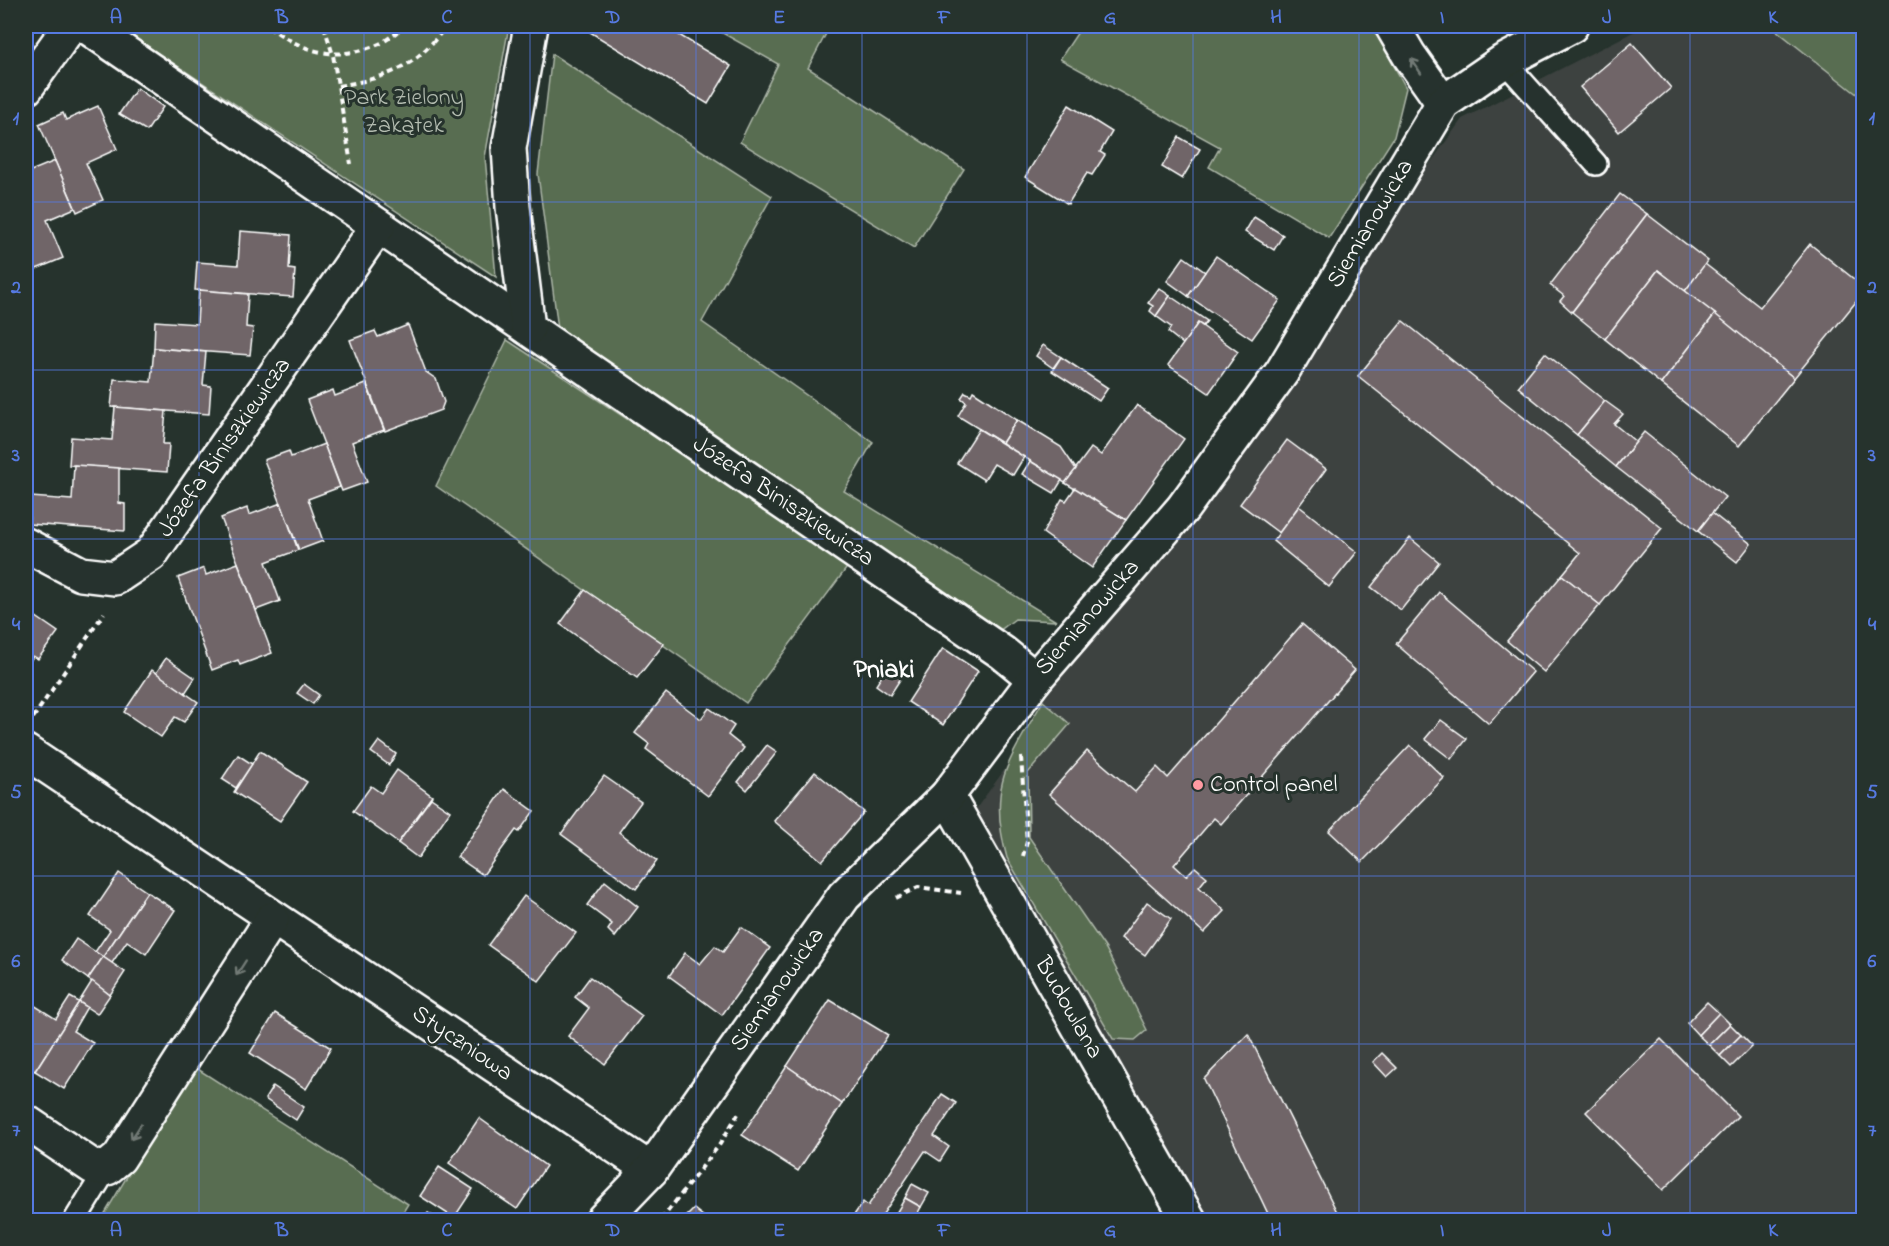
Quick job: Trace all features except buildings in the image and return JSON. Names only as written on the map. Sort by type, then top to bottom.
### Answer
[{"type":"street","points":[[26,88],[70,26]]},
{"type":"street","name":"Józefa Biniszkiewicza","points":[[86,26],[1003,653],[1035,679]]},
{"type":"street","points":[[528,328],[513,207],[509,148],[531,26]]},
{"type":"street","points":[[1392,26],[1443,104]]},
{"type":"street","name":"Siemianowicka","points":[[603,1221],[651,1170],[844,896],[947,796],[1035,679],[1183,508],[1282,372],[1443,104],[1504,61],[1571,26]]},
{"type":"street","name":"Józefa Biniszkiewicza","points":[[26,545],[81,574],[115,578],[151,554],[369,219]]},
{"type":"street","name":"Styczniowa","points":[[28,736],[272,919],[651,1170]]},
{"type":"street","name":"Budowlana","points":[[947,796],[1189,1221]]},
{"type":"street","points":[[26,1122],[93,1167],[107,1168],[119,1158],[272,919]]},
{"type":"lane","points":[[1504,61],[1596,164]]},
{"type":"lane","points":[[75,1221],[107,1168]]},
{"type":"path","points":[[268,26],[292,44],[333,55],[375,46],[405,26]]},
{"type":"path","points":[[324,26],[333,55],[369,219]]},
{"type":"path","points":[[338,86],[384,77],[413,61],[434,42],[446,26]]},
{"type":"path","points":[[28,736],[103,615]]},
{"type":"path","points":[[1021,755],[1027,842],[1021,863]]},
{"type":"path","points":[[891,901],[918,887],[967,894]]},
{"type":"path","points":[[661,1221],[720,1144],[743,1104]]},
{"type":"shaded area","points":[[1645,26],[1771,26],[1863,99],[1863,1220],[1200,1220],[975,810],[1005,769],[1043,701],[1462,119]]},
{"type":"green space","name":"Park Zielony Zakątek","points":[[117,26],[509,26],[485,157],[496,277]]},
{"type":"green space","points":[[710,26],[830,26],[808,68],[964,169],[914,248],[740,142],[778,64]]},
{"type":"green space","points":[[1082,26],[1372,26],[1406,88],[1394,137],[1329,238],[1209,167],[1220,147],[1060,59]]},
{"type":"green space","points":[[1771,26],[1863,26],[1863,99]]},
{"type":"green space","points":[[552,54],[772,196],[702,322],[873,442],[844,491],[1056,621],[1015,619],[999,631],[558,329],[538,174]]},
{"type":"green space","points":[[507,340],[849,565],[746,703],[436,486]]},
{"type":"green space","points":[[1043,701],[1070,724],[1028,773],[1029,837],[1106,949],[1147,1030],[1135,1040],[1113,1039],[1007,858],[1001,833],[1000,792],[1011,758]]},
{"type":"green space","points":[[193,1066],[408,1204],[398,1220],[101,1220]]},
{"type":"place","name":"Control panel","points":[[1198,785]]},
{"type":"district","name":"Pniaki","points":[[884,671]]}]
